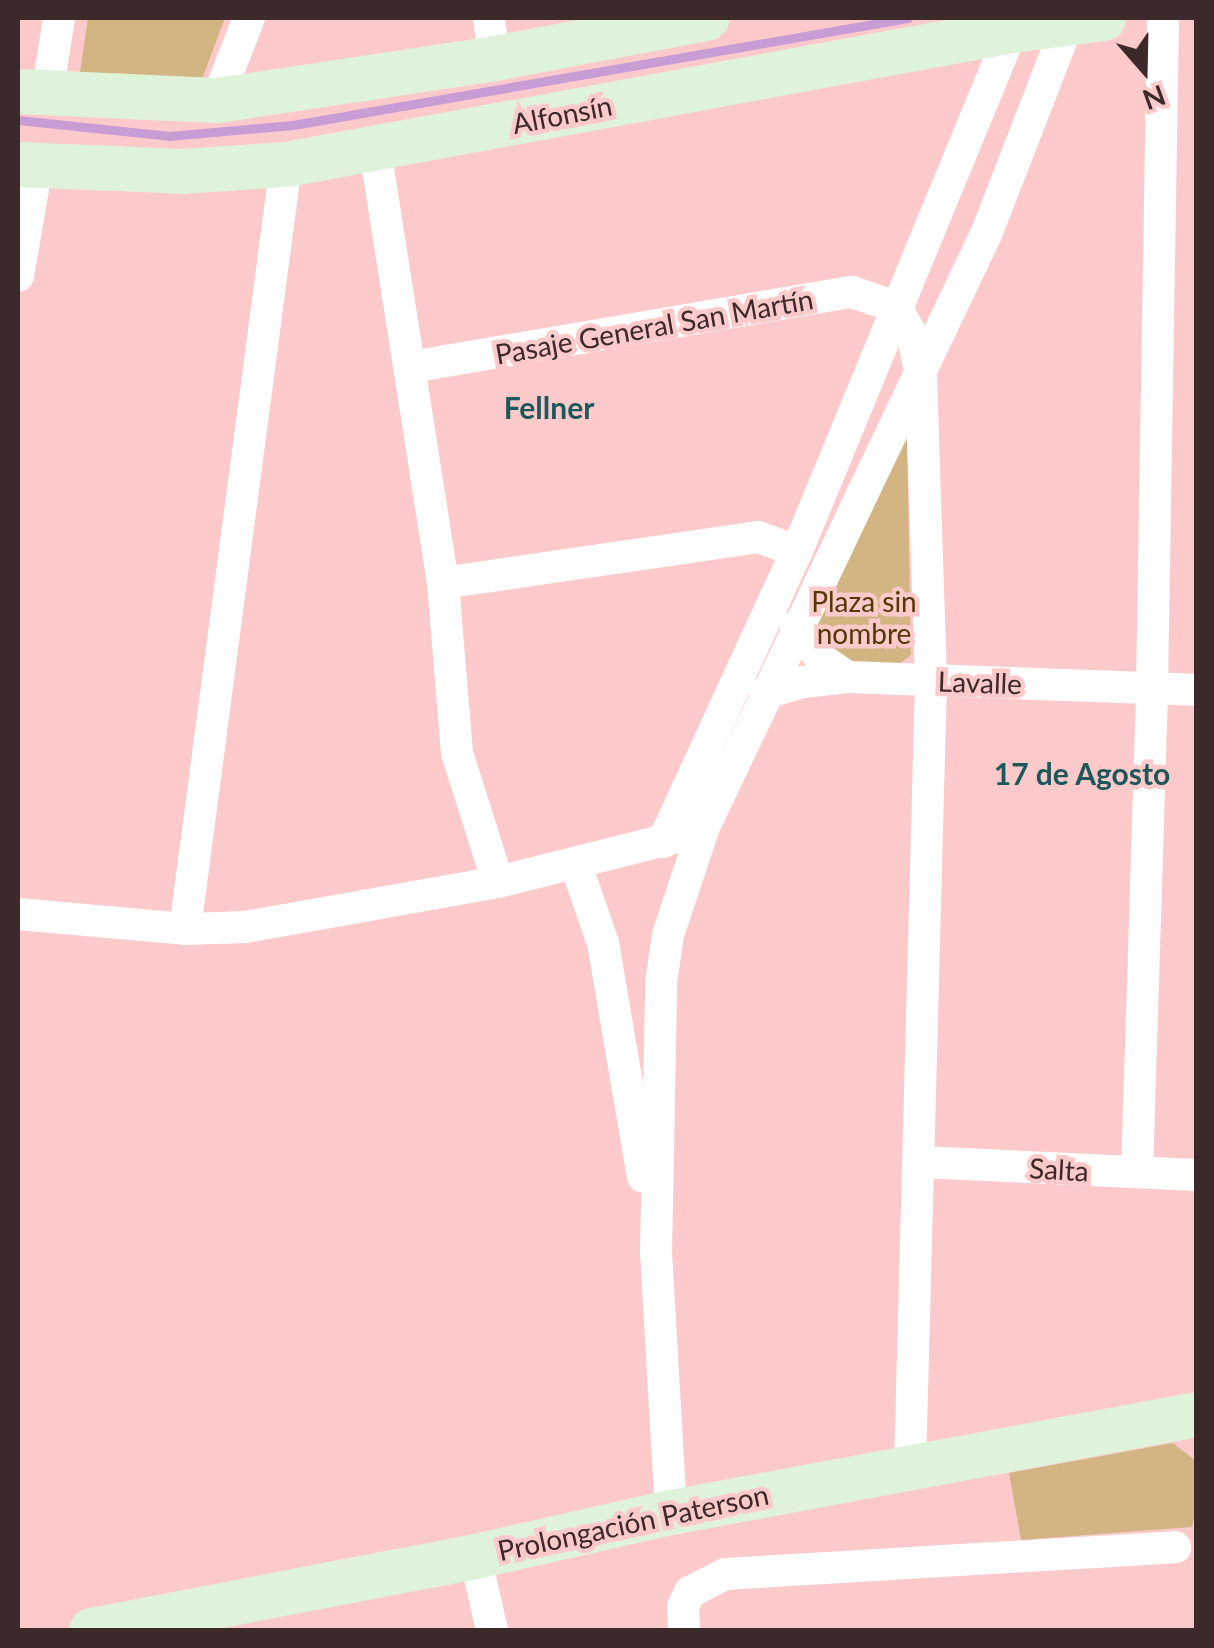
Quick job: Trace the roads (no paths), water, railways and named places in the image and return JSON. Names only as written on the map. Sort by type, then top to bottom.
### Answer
[{"type":"street","points":[[59,18],[32,93],[217,100],[492,38],[706,18]]},
{"type":"street","points":[[217,100],[250,18]]},
{"type":"street","points":[[1137,1172],[1152,688],[1163,18]]},
{"type":"street","points":[[670,1512],[656,1254],[661,983],[668,935],[704,827],[765,693],[921,378],[1086,20]]},
{"type":"street","name":"Alfonsín","points":[[27,165],[182,171],[286,164],[1012,30],[1086,20]]},
{"type":"street","points":[[664,842],[797,551],[1012,30]]},
{"type":"street","points":[[375,149],[443,583],[457,752],[498,882]]},
{"type":"street","points":[[185,930],[286,164]]},
{"type":"street","points":[[18,276],[27,165]]},
{"type":"street","name":"Pasaje General San Martín","points":[[410,367],[852,292],[896,307]]},
{"type":"street","points":[[896,307],[913,338],[921,378],[931,680],[910,1466]]},
{"type":"street","points":[[443,583],[758,537],[797,551]]},
{"type":"street","points":[[796,626],[821,659],[848,678]]},
{"type":"street","name":"Lavalle","points":[[765,693],[848,678],[1196,690]]},
{"type":"street","points":[[18,914],[185,930],[245,927],[498,882],[664,842],[704,827]]},
{"type":"street","points":[[576,864],[603,943],[656,1254]]},
{"type":"street","name":"Salta","points":[[921,1162],[1196,1175]]},
{"type":"street","name":"Prolongación Paterson","points":[[91,1630],[475,1556],[670,1512],[1190,1418]]},
{"type":"street","points":[[684,1630],[683,1607],[690,1592],[724,1574],[1176,1547]]},
{"type":"street","points":[[475,1556],[492,1630]]},
{"type":"waterway","points":[[18,120],[169,136],[293,125],[908,18]]},
{"type":"district","name":"Fellner","points":[[549,407]]},
{"type":"district","name":"17 de Agosto","points":[[1082,773]]},
{"type":"park label","name":"Plaza sin nombre","points":[[864,617]]}]
